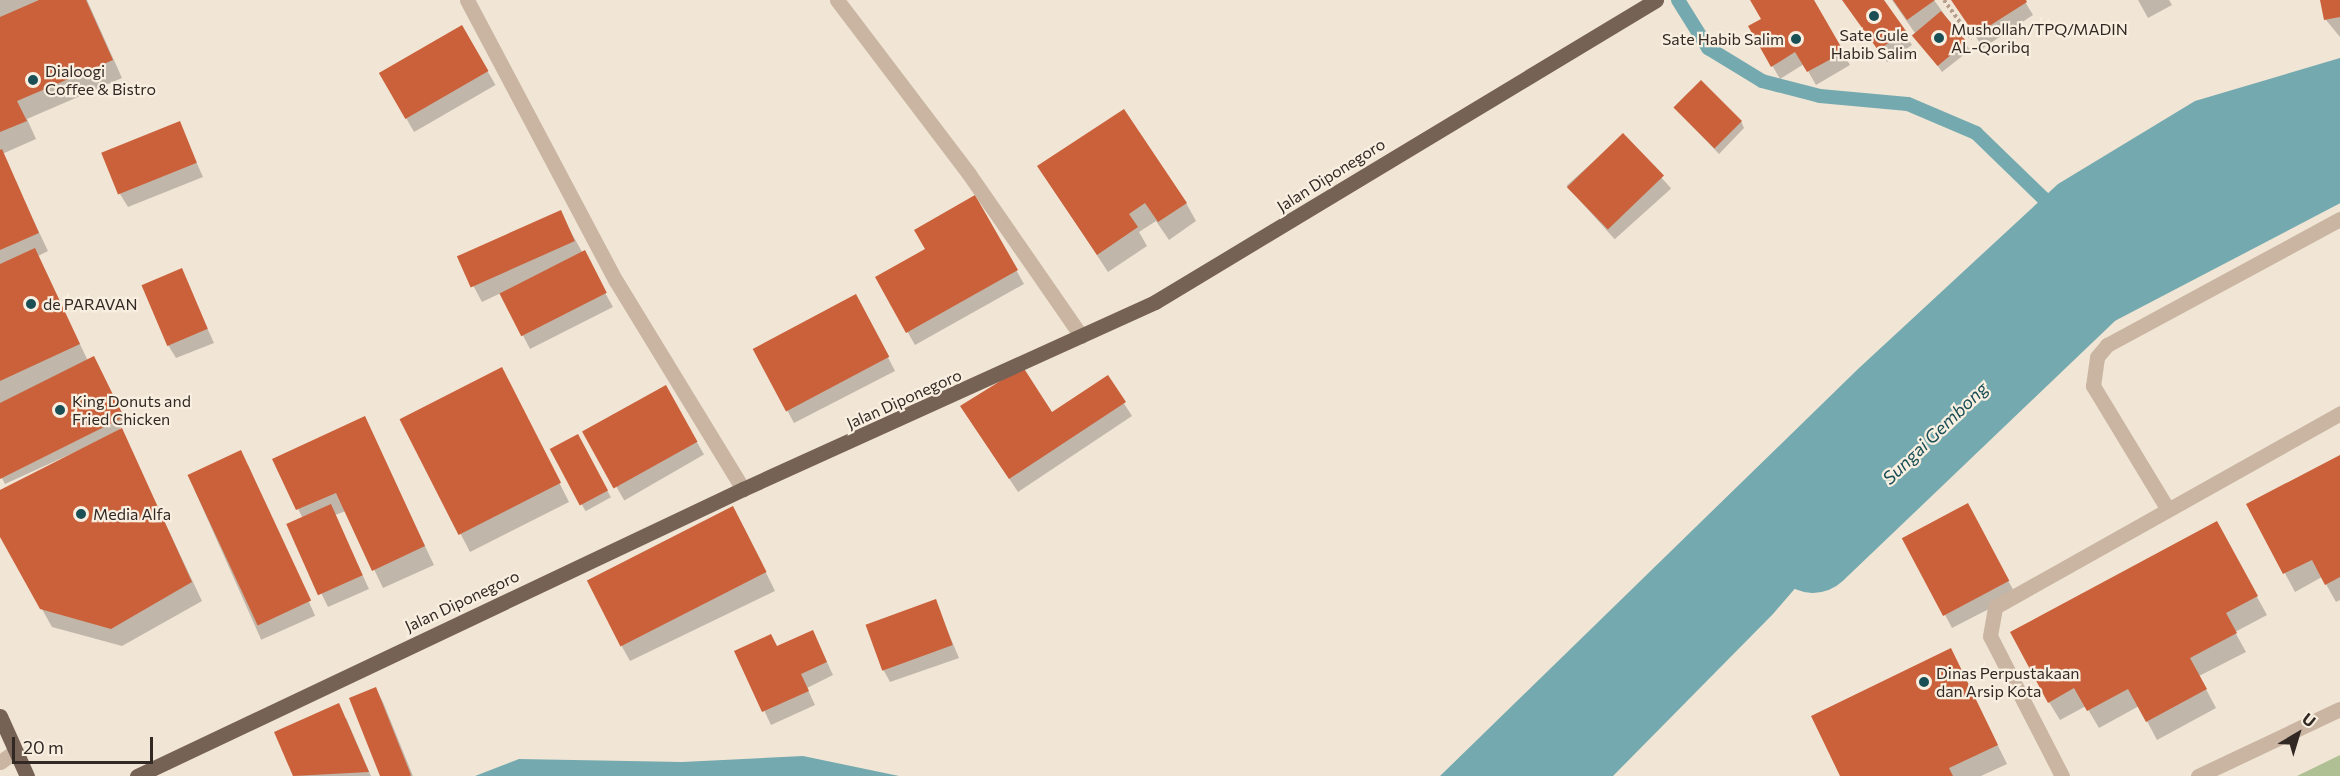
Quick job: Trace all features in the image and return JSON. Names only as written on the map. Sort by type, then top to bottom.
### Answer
[{"type":"main road","name":"Jalan Diponegoro","points":[[137,776],[743,489],[1081,336],[1228,260],[1656,0]]},
{"type":"main road","points":[[0,716],[27,776]]},
{"type":"street","points":[[467,0],[616,281],[743,489]]},
{"type":"street","points":[[837,0],[969,174],[1081,336]]},
{"type":"street","points":[[2166,508],[2093,386],[2097,357],[2107,345],[2340,219]]},
{"type":"street","points":[[2062,776],[1990,636],[1989,620],[1995,607],[2166,508],[2340,413]]},
{"type":"street","points":[[2198,776],[2340,709]]},
{"type":"street","points":[[0,762],[16,751]]},
{"type":"path","points":[[1944,0],[1972,39]]},
{"type":"green space","points":[[2340,755],[2340,776],[2297,776]]},
{"type":"water","points":[[2340,58],[2340,178],[2291,188],[2239,211],[2047,325],[1920,443],[1773,614],[1613,776],[1440,776],[1858,369],[2058,184],[2195,101]]},
{"type":"water","points":[[803,756],[899,776],[475,776],[519,759],[682,762]]},
{"type":"building","name":"Dialoogi Coffee & Bistro","points":[[39,0],[86,0],[113,60],[17,101],[27,121],[0,132],[0,17]]},
{"type":"building","name":"Sate Habib Salim","points":[[1750,0],[1814,0],[1844,52],[1807,72],[1795,52],[1771,67],[1748,26],[1761,19]]},
{"type":"building","name":"Sate Gule Habib Salim","points":[[1842,0],[1884,0],[1906,31],[1878,50]]},
{"type":"building","points":[[1893,0],[1935,0],[1907,20]]},
{"type":"building","points":[[1951,0],[2026,0],[2027,2],[1975,35]]},
{"type":"building","points":[[2320,0],[2340,0],[2340,17],[2324,20]]},
{"type":"building","name":"Mushollah/TPQ/MADIN AL-Qoribq","points":[[1941,11],[1967,42],[1938,66],[1912,35]]},
{"type":"building","points":[[462,25],[488,71],[405,119],[379,73]]},
{"type":"building","points":[[1701,80],[1742,121],[1714,149],[1673,108]]},
{"type":"building","points":[[1124,109],[1187,203],[1158,222],[1145,203],[1129,214],[1138,227],[1097,255],[1037,166]]},
{"type":"building","points":[[180,121],[197,163],[118,195],[101,153]]},
{"type":"building","points":[[1623,133],[1664,175],[1608,230],[1567,187]]},
{"type":"building","points":[[2,149],[39,233],[0,250],[0,150]]},
{"type":"building","points":[[975,195],[1018,270],[906,333],[875,277],[925,249],[914,230]]},
{"type":"building","points":[[561,210],[575,241],[471,287],[457,256]]},
{"type":"building","name":"de PARAVAN","points":[[35,248],[80,344],[0,381],[0,264]]},
{"type":"building","points":[[585,250],[607,293],[521,336],[499,294]]},
{"type":"building","points":[[182,268],[208,329],[167,346],[141,285]]},
{"type":"building","points":[[856,294],[889,357],[786,412],[753,349]]},
{"type":"building","name":"King Donuts and Fried Chicken","points":[[94,356],[124,417],[0,479],[0,403]]},
{"type":"building","points":[[502,367],[561,483],[459,535],[400,419]]},
{"type":"building","points":[[1023,367],[1052,412],[1108,375],[1126,402],[1009,479],[960,406]]},
{"type":"building","points":[[666,385],[698,442],[614,488],[582,432]]},
{"type":"building","points":[[365,416],[425,546],[372,571],[336,493],[296,510],[272,459]]},
{"type":"building","name":"Media Alfa","points":[[122,428],[192,582],[111,629],[40,609],[0,537],[0,490]]},
{"type":"building","points":[[578,434],[608,491],[580,506],[550,449]]},
{"type":"building","points":[[241,450],[311,600],[258,625],[188,475]]},
{"type":"building","points":[[2340,455],[2340,577],[2325,585],[2312,560],[2283,574],[2246,504]]},
{"type":"building","points":[[1968,503],[2009,581],[1943,616],[1902,538]]},
{"type":"building","points":[[331,504],[363,575],[318,595],[286,524]]},
{"type":"building","points":[[733,506],[767,572],[620,646],[587,580]]},
{"type":"building","points":[[2217,521],[2258,596],[2226,613],[2237,633],[2190,658],[2207,689],[2146,722],[2128,689],[2087,711],[2074,688],[2048,703],[2010,632]]},
{"type":"building","points":[[936,599],[953,645],[882,671],[866,625]]},
{"type":"building","points":[[813,630],[827,662],[801,674],[809,691],[762,712],[734,651],[771,634],[777,646]]},
{"type":"building","name":"Dinas Perpustakaan dan Arsip Kota","points":[[1951,648],[1998,745],[1949,768],[1953,776],[1840,776],[1811,716]]},
{"type":"building","points":[[376,687],[410,776],[380,776],[349,698]]},
{"type":"building","points":[[339,703],[369,772],[293,776],[274,732]]},
{"type":"waterway","points":[[1678,0],[1708,48],[1762,81],[1820,96],[1908,104],[1976,133],[2044,199],[2052,214]]},
{"type":"waterway","name":"Sungai Gembong","points":[[1813,550],[2089,286],[2340,155]]},
{"type":"place","name":"Sate Gule Habib Salim","points":[[1874,16]]},
{"type":"place","name":"Mushollah/TPQ/MADIN AL-Qoribq","points":[[1939,38]]},
{"type":"place","name":"Sate Habib Salim","points":[[1796,39]]},
{"type":"place","name":"Dialoogi Coffee & Bistro","points":[[33,80]]},
{"type":"place","name":"de PARAVAN","points":[[31,304]]},
{"type":"place","name":"King Donuts and Fried Chicken","points":[[60,410]]},
{"type":"place","name":"Media Alfa","points":[[81,514]]},
{"type":"place","name":"Dinas Perpustakaan dan Arsip Kota","points":[[1924,682]]}]
